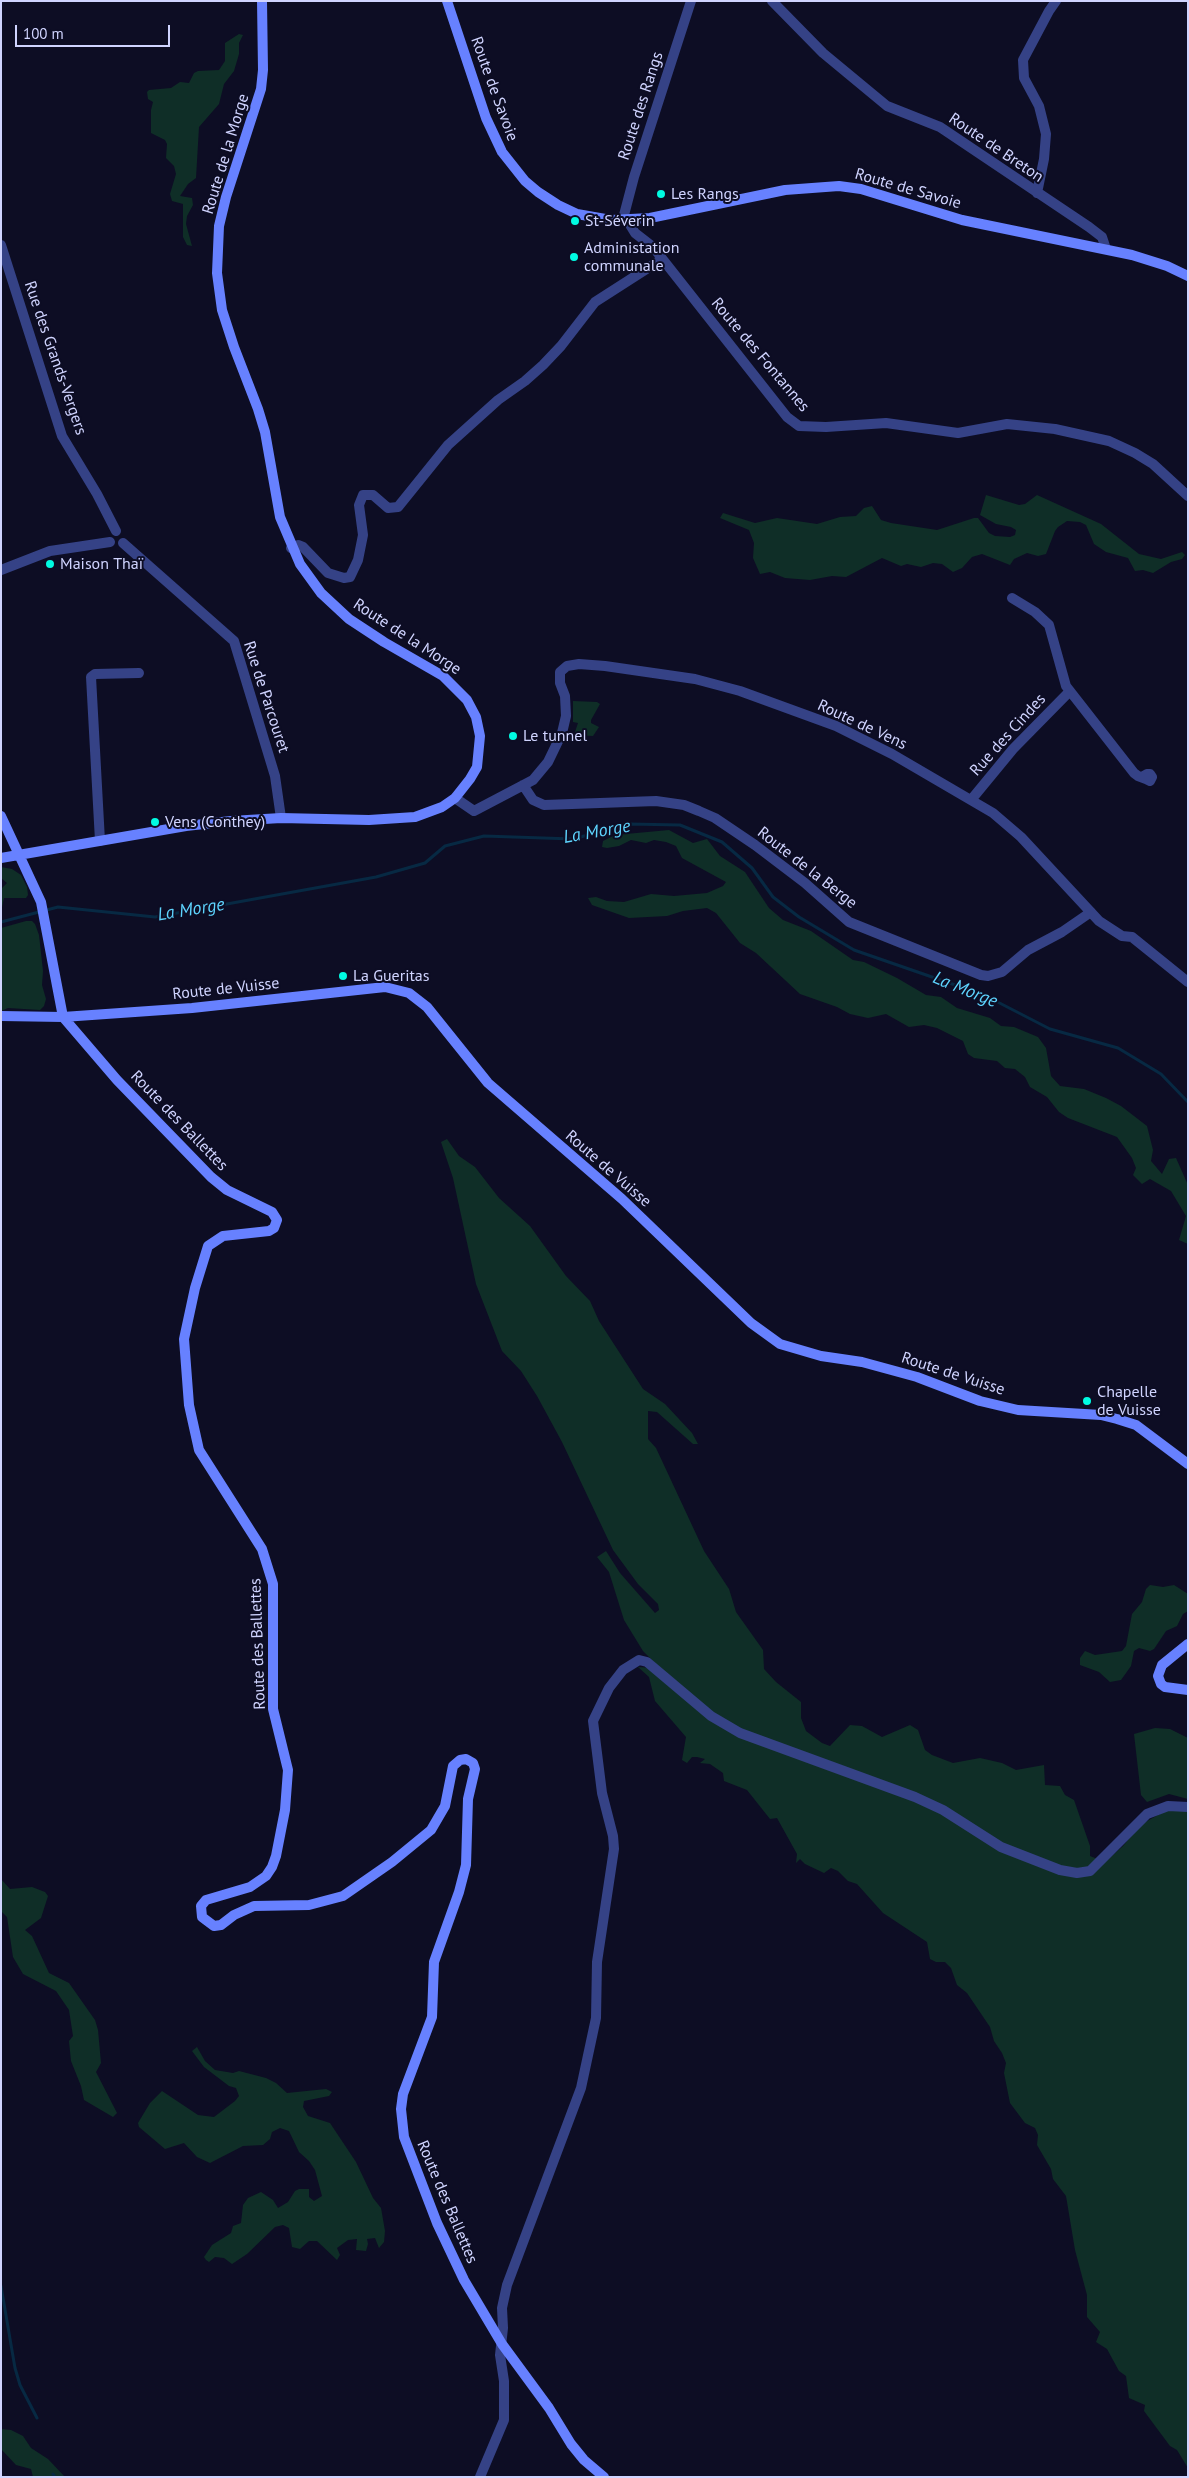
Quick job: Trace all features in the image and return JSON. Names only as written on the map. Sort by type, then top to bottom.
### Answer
[{"type":"street","name":"Route de la Morge","points":[[1,858],[186,826],[281,818],[401,819],[430,813],[455,798],[470,779],[476,767],[480,736],[476,717],[467,700],[443,676],[376,638],[332,605],[310,580],[292,548],[280,517],[258,409],[222,310],[217,273],[218,238],[226,197],[261,89],[264,60],[262,1]]},
{"type":"street","name":"Route de Savoie","points":[[447,1],[486,118],[500,149],[509,163],[538,192],[562,208],[595,219],[625,220],[650,218],[784,190],[839,186],[870,192],[962,220],[1106,249],[1167,266],[1188,276]]},
{"type":"street","name":"Route des Rangs","points":[[625,220],[625,210],[634,177],[691,1]]},
{"type":"street","name":"Route de Breton","points":[[772,1],[823,53],[887,106],[940,127],[1102,237],[1106,249]]},
{"type":"street","points":[[1037,193],[1044,159],[1046,134],[1039,106],[1024,78],[1023,60],[1056,1]]},
{"type":"street","name":"Route des Fontannes","points":[[625,220],[635,233],[653,247],[787,417],[799,426],[826,428],[886,423],[958,433],[1007,424],[1055,429],[1109,441],[1128,449],[1153,464],[1188,496]]},
{"type":"street","name":"Rue des Grands-Vergers","points":[[1,245],[62,436],[102,502],[116,531]]},
{"type":"street","points":[[292,548],[298,545],[302,547],[328,573],[344,578],[350,577],[358,560],[363,535],[359,506],[363,495],[373,495],[388,508],[398,507],[448,445],[491,405],[525,381],[543,365],[566,341],[595,302],[662,259]]},
{"type":"street","points":[[1,570],[50,551],[110,542],[117,546],[123,542],[124,535],[116,531],[110,535],[110,542]]},
{"type":"street","name":"Rue de Parcouret","points":[[123,542],[234,641],[275,776],[281,818]]},
{"type":"street","name":"Rue des Cindes","points":[[1012,598],[1035,612],[1049,625],[1064,678],[1070,691],[1115,751],[1134,773],[1142,777]]},
{"type":"street","name":"Route de Vens","points":[[524,785],[533,780],[556,747],[564,724],[565,696],[560,683],[560,672],[567,666],[579,664],[695,679],[740,690],[836,726],[892,754],[993,813],[1021,837],[1110,930],[1122,936],[1132,937],[1188,982]]},
{"type":"street","points":[[100,841],[91,677],[95,674],[139,673]]},
{"type":"street","name":"Rue des Cindes","points":[[970,800],[1013,749],[1070,691]]},
{"type":"street","points":[[455,798],[474,811],[524,785]]},
{"type":"street","name":"Route de la Berge","points":[[524,785],[533,800],[544,805],[656,801],[684,805],[699,811],[715,818],[755,844],[806,883],[849,922],[981,975],[988,976],[1002,972],[1028,950],[1062,932],[1091,912]]},
{"type":"street","points":[[1,816],[17,855],[41,902],[63,1018]]},
{"type":"street","name":"Route de Vuisse","points":[[1,1016],[63,1018],[192,1008],[385,987],[409,993],[426,1007],[488,1083],[622,1199],[751,1323],[780,1344],[821,1356],[862,1362],[917,1377],[980,1401],[1018,1410],[1101,1415],[1117,1419],[1136,1426],[1188,1464]]},
{"type":"street","name":"Route des Ballettes","points":[[63,1018],[117,1080],[211,1177],[227,1190],[272,1212],[277,1220],[274,1228],[270,1231],[223,1236],[208,1246],[194,1288],[184,1338],[189,1405],[199,1450],[262,1549],[273,1584],[273,1709],[288,1770],[285,1810],[272,1867],[266,1876],[250,1887],[206,1900],[201,1906],[202,1917],[214,1926],[220,1925],[240,1912],[254,1906],[310,1905],[343,1896],[392,1862],[432,1830],[446,1806],[451,1774],[456,1762],[466,1759],[473,1764],[475,1769],[468,1799],[466,1865],[459,1892],[434,1962],[432,2017],[406,2083],[401,2109],[402,2123],[410,2156],[437,2223],[464,2280],[502,2344],[545,2402],[578,2453],[604,2477]]},
{"type":"street","points":[[1188,1644],[1162,1665],[1158,1676],[1161,1684],[1165,1687],[1188,1690]]},
{"type":"street","points":[[480,2477],[504,2420],[504,2381],[500,2355],[502,2344],[502,2308],[507,2285],[581,2088],[596,2018],[596,1962],[614,1849],[613,1836],[602,1793],[593,1721],[609,1688],[623,1670],[632,1662],[639,1660],[647,1662],[711,1716],[740,1733],[915,1797],[943,1810],[1001,1847],[1060,1870],[1077,1873],[1090,1871],[1147,1814],[1168,1806],[1188,1807]]},
{"type":"green space","points":[[239,34],[243,35],[239,43],[239,54],[234,71],[224,84],[219,104],[199,127],[196,178],[188,184],[180,196],[192,198],[193,205],[187,216],[186,224],[192,246],[187,245],[183,237],[183,204],[172,201],[170,194],[176,174],[174,166],[166,158],[167,144],[165,140],[151,133],[153,102],[148,99],[147,92],[149,90],[171,88],[180,82],[189,83],[194,73],[198,71],[219,70],[225,61],[225,43]]},
{"type":"green space","points":[[986,495],[1019,505],[1025,504],[1037,495],[1101,524],[1139,554],[1161,559],[1182,552],[1185,555],[1182,559],[1171,562],[1153,573],[1143,570],[1135,571],[1128,558],[1106,552],[1094,544],[1086,525],[1080,522],[1067,521],[1055,531],[1046,554],[1038,556],[1027,553],[1014,559],[1010,565],[982,554],[972,557],[962,568],[953,572],[942,564],[933,563],[921,567],[907,564],[901,566],[882,558],[846,577],[832,576],[810,580],[785,578],[770,572],[760,574],[753,558],[754,543],[749,530],[720,518],[723,513],[755,523],[777,518],[817,524],[840,517],[856,516],[864,508],[872,506],[881,520],[891,523],[937,530],[978,518],[989,533],[995,536],[1010,537],[1015,535],[1016,530],[1011,527],[996,524],[980,515]]},
{"type":"green space","points":[[573,701],[597,702],[600,704],[591,720],[591,723],[599,727],[593,736],[574,735],[578,723],[573,722]]},
{"type":"green space","points":[[669,830],[693,843],[707,839],[720,856],[745,872],[769,908],[783,920],[811,931],[853,960],[864,962],[926,995],[941,997],[957,1008],[990,1018],[1001,1026],[1014,1027],[1038,1037],[1046,1048],[1051,1076],[1060,1086],[1084,1089],[1106,1098],[1121,1106],[1147,1126],[1153,1150],[1151,1161],[1162,1174],[1169,1159],[1176,1158],[1188,1185],[1188,1244],[1179,1240],[1186,1216],[1171,1191],[1150,1179],[1142,1184],[1133,1175],[1136,1168],[1132,1158],[1117,1137],[1068,1118],[1059,1112],[1047,1097],[1030,1087],[1025,1077],[1015,1069],[1005,1068],[997,1061],[974,1058],[968,1054],[963,1041],[937,1028],[924,1025],[909,1027],[886,1014],[868,1018],[850,1014],[837,1007],[800,994],[756,953],[740,943],[716,913],[707,908],[683,911],[667,916],[629,918],[592,905],[588,898],[596,897],[607,901],[624,902],[651,894],[674,896],[707,893],[723,886],[726,882],[682,858],[676,846],[666,842],[654,840],[646,843],[631,840],[619,846],[602,847],[603,841],[615,835]]},
{"type":"green space","points":[[1,867],[12,869],[21,875],[27,887],[28,895],[26,898],[4,898],[1,912],[1,889],[7,883],[1,878]]},
{"type":"green space","points":[[32,921],[35,924],[39,935],[43,971],[42,985],[46,999],[44,1006],[40,1010],[8,1008],[1,1011],[1,928]]},
{"type":"green space","points":[[447,1139],[459,1156],[475,1167],[499,1198],[530,1226],[566,1276],[590,1301],[599,1321],[643,1389],[665,1404],[692,1433],[698,1444],[693,1444],[657,1412],[648,1411],[648,1439],[656,1448],[704,1551],[729,1589],[736,1612],[763,1650],[764,1669],[776,1682],[801,1702],[801,1718],[806,1731],[822,1743],[830,1746],[850,1725],[862,1726],[882,1737],[910,1725],[918,1730],[925,1750],[932,1755],[953,1763],[980,1758],[1002,1763],[1016,1770],[1044,1765],[1045,1785],[1060,1786],[1065,1795],[1074,1800],[1090,1846],[1090,1856],[1105,1862],[1123,1846],[1140,1825],[1167,1810],[1188,1807],[1188,2468],[1177,2450],[1170,2446],[1144,2411],[1145,2405],[1129,2398],[1126,2376],[1119,2371],[1107,2349],[1096,2342],[1100,2332],[1087,2317],[1087,2295],[1075,2250],[1066,2196],[1053,2179],[1051,2169],[1037,2145],[1038,2135],[1035,2128],[1025,2123],[1010,2103],[1004,2073],[1006,2063],[994,2041],[990,2027],[967,1993],[957,1985],[951,1968],[945,1962],[936,1962],[930,1959],[927,1942],[883,1913],[857,1884],[848,1881],[838,1871],[831,1868],[824,1873],[805,1864],[800,1859],[796,1863],[797,1854],[777,1818],[770,1819],[747,1790],[724,1781],[723,1773],[710,1764],[700,1763],[705,1759],[692,1757],[687,1763],[682,1760],[686,1737],[655,1701],[649,1677],[638,1667],[652,1668],[654,1662],[643,1651],[624,1620],[609,1572],[597,1557],[606,1551],[620,1573],[655,1613],[659,1610],[658,1604],[638,1584],[613,1550],[562,1442],[537,1396],[521,1371],[502,1351],[476,1284],[453,1178],[441,1142]]},
{"type":"green space","points":[[1150,1585],[1163,1587],[1174,1585],[1188,1594],[1188,1611],[1183,1614],[1177,1626],[1166,1631],[1154,1649],[1150,1651],[1139,1648],[1134,1651],[1131,1666],[1121,1680],[1110,1682],[1099,1672],[1080,1665],[1080,1658],[1085,1651],[1095,1655],[1122,1651],[1126,1646],[1132,1614],[1142,1602],[1146,1589]]},
{"type":"green space","points":[[1155,1728],[1170,1729],[1188,1738],[1188,1799],[1169,1794],[1147,1802],[1141,1795],[1134,1734]]},
{"type":"green space","points":[[1,1879],[10,1889],[32,1887],[45,1892],[48,1896],[41,1918],[25,1930],[32,1936],[49,1973],[69,1983],[95,2020],[98,2030],[101,2063],[96,2072],[117,2113],[113,2117],[84,2100],[81,2086],[71,2061],[69,2041],[73,2036],[69,2010],[56,1991],[23,1974],[13,1957],[7,1917],[1,1911]]},
{"type":"green space","points":[[197,2047],[205,2061],[215,2070],[233,2073],[239,2071],[266,2078],[276,2083],[287,2093],[326,2089],[332,2092],[329,2096],[304,2101],[303,2107],[308,2116],[330,2123],[356,2162],[373,2198],[381,2208],[385,2231],[384,2242],[379,2248],[375,2238],[367,2239],[366,2251],[356,2250],[357,2239],[348,2240],[337,2248],[340,2255],[337,2260],[317,2241],[309,2241],[300,2249],[292,2247],[289,2228],[283,2225],[275,2227],[247,2254],[232,2264],[224,2258],[215,2257],[209,2262],[206,2260],[204,2257],[212,2245],[231,2233],[233,2226],[241,2223],[243,2205],[248,2198],[261,2192],[273,2200],[278,2208],[288,2202],[295,2191],[299,2189],[309,2189],[309,2197],[314,2201],[322,2196],[315,2170],[299,2152],[289,2131],[280,2128],[272,2132],[270,2139],[263,2145],[243,2146],[210,2163],[197,2157],[184,2143],[165,2149],[139,2127],[138,2123],[150,2103],[162,2091],[198,2115],[214,2117],[239,2096],[236,2088],[229,2086],[204,2067],[192,2051]]},
{"type":"green space","points":[[1,2429],[11,2430],[23,2436],[31,2448],[48,2459],[65,2477],[33,2477],[31,2469],[16,2465],[1,2449]]},
{"type":"waterway","name":"La Morge","points":[[1,922],[58,907],[155,917],[376,877],[425,863],[445,846],[484,836],[573,839],[629,824],[680,825],[722,842],[752,868],[773,897],[799,917],[854,950],[984,995],[1050,1029],[1118,1048],[1161,1074],[1188,1102]]},
{"type":"waterway","points":[[1,2286],[15,2368],[20,2385],[37,2418]]},
{"type":"place","name":"Les Rangs","points":[[661,194]]},
{"type":"place","name":"St-Séverin","points":[[575,221]]},
{"type":"place","name":"Administation communale","points":[[574,257]]},
{"type":"place","name":"Maison Thaï","points":[[50,564]]},
{"type":"place","name":"Le tunnel","points":[[513,736]]},
{"type":"place","name":"Vens (Conthey)","points":[[155,822]]},
{"type":"place","name":"La Gueritas","points":[[343,976]]},
{"type":"place","name":"Chapelle de Vuisse","points":[[1087,1401]]}]
